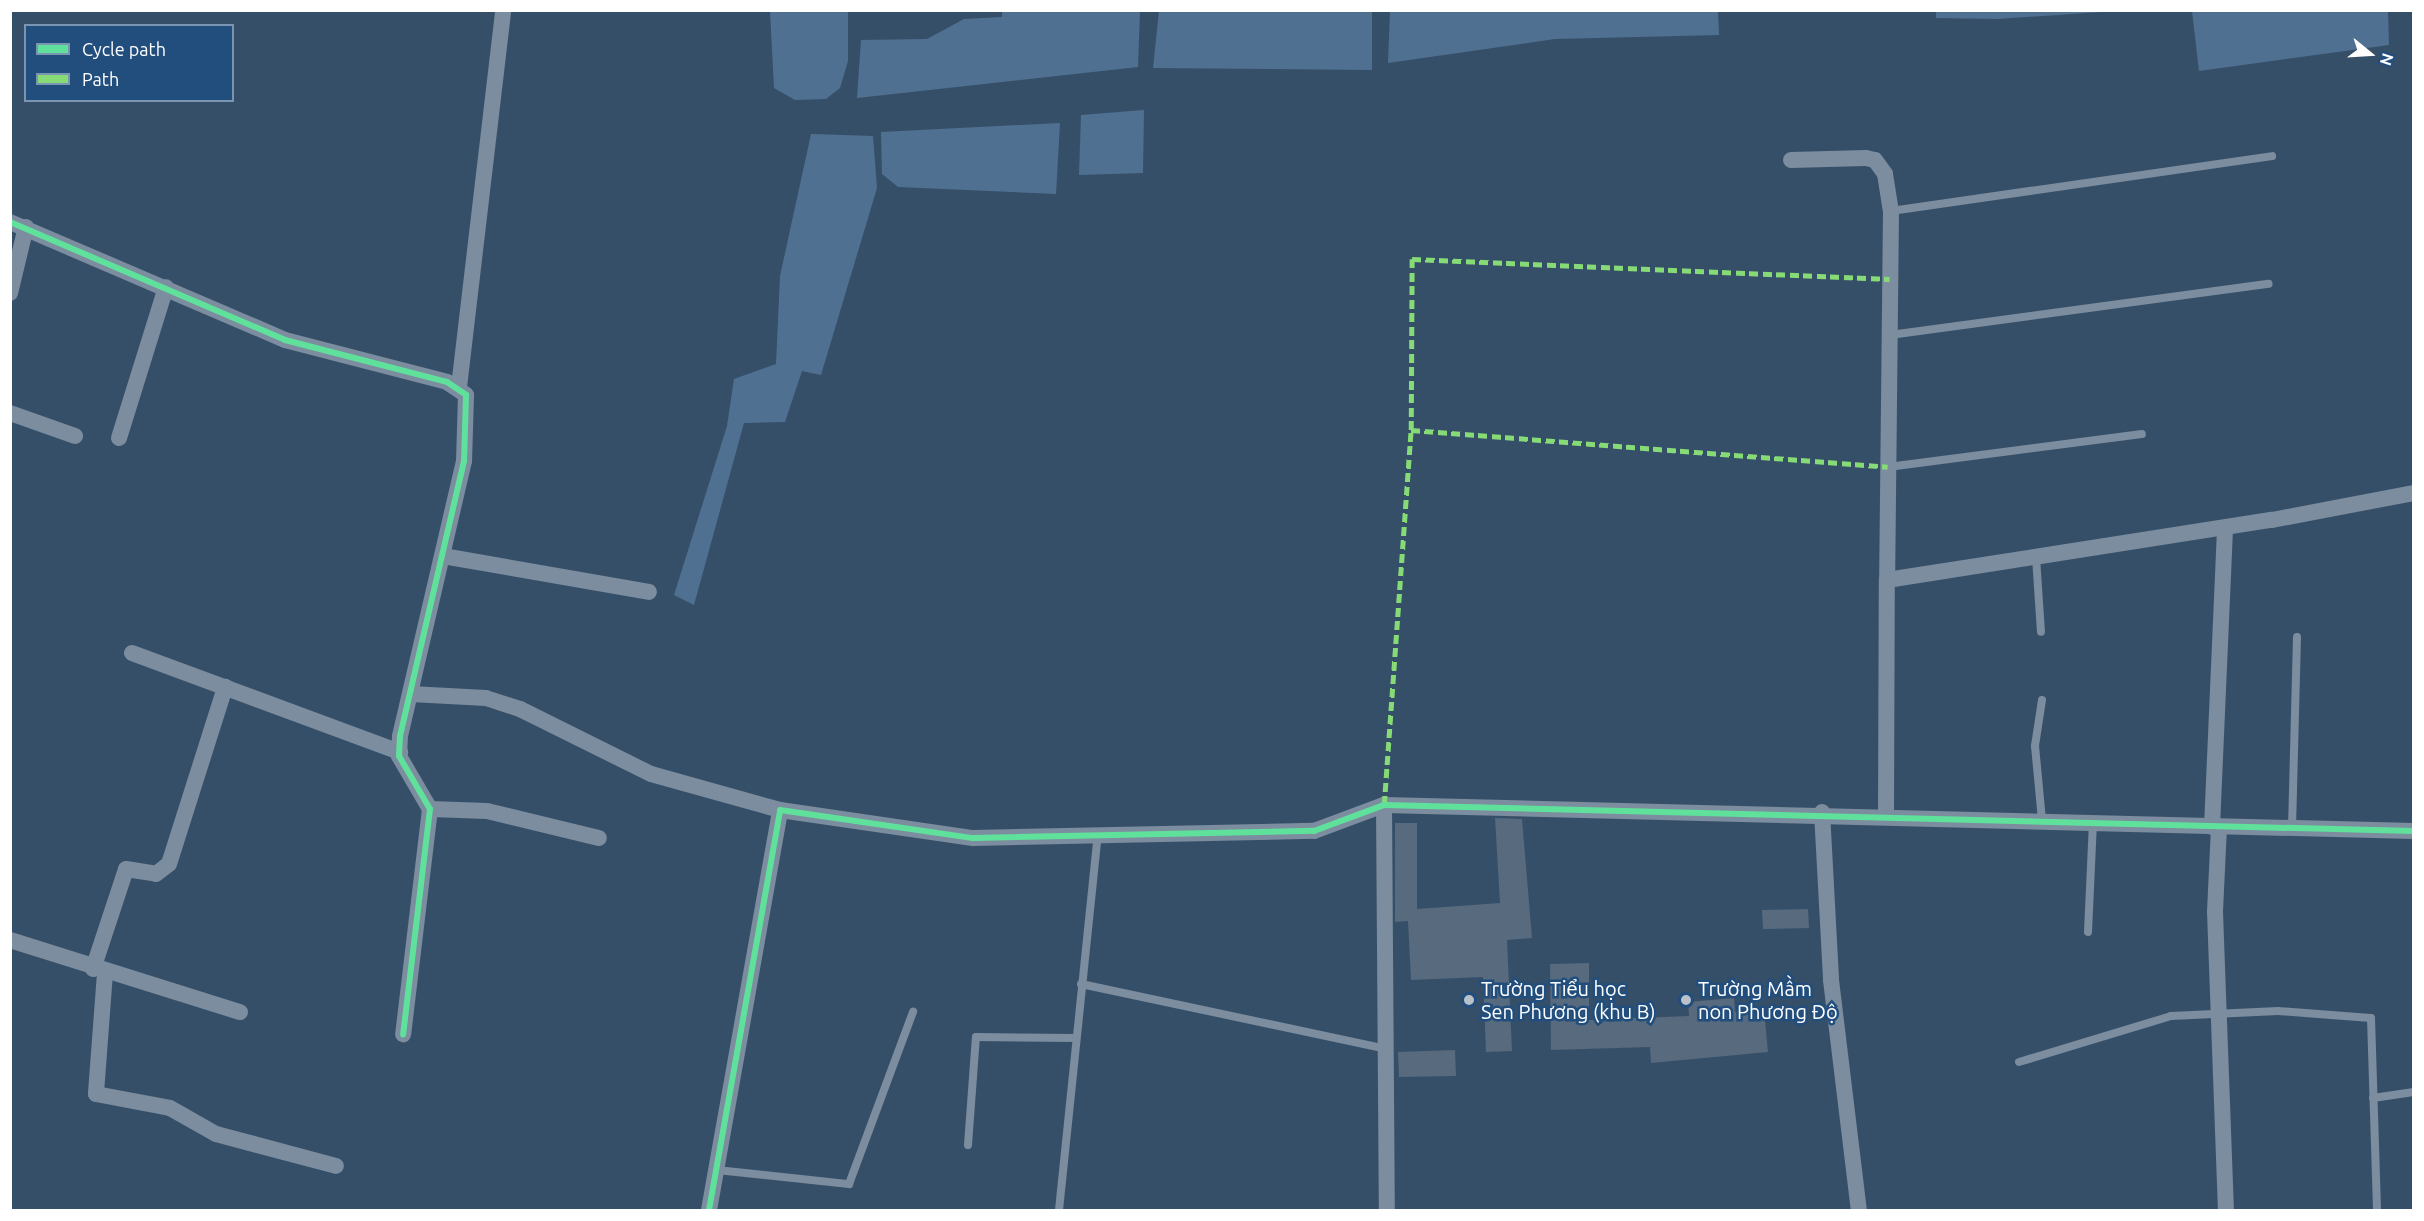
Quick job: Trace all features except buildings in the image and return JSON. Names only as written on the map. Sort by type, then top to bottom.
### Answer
[{"type":"street","points":[[459,387],[503,10]]},
{"type":"street","points":[[1791,160],[1875,160],[1885,174],[1891,211],[1886,814]]},
{"type":"street","points":[[10,293],[18,225],[285,340],[459,387],[466,395],[469,424],[400,752],[430,809],[403,1034]]},
{"type":"street","points":[[119,438],[166,287]]},
{"type":"street","points":[[10,413],[75,436]]},
{"type":"street","points":[[1887,580],[2225,528],[2414,493]]},
{"type":"street","points":[[2225,528],[2215,827],[2217,1013],[2226,1210]]},
{"type":"street","points":[[442,556],[649,592]]},
{"type":"street","points":[[132,653],[400,752]]},
{"type":"street","points":[[225,687],[169,864],[156,874],[126,869],[99,971],[96,1094],[170,1108],[216,1134],[336,1166]]},
{"type":"street","points":[[411,693],[486,698],[520,708],[651,774],[780,810],[973,838],[1314,831],[1384,805],[1822,812],[2215,827],[2414,831]]},
{"type":"street","points":[[1384,805],[1387,1210]]},
{"type":"street","points":[[430,809],[488,810],[599,838]]},
{"type":"street","points":[[709,1210],[780,810]]},
{"type":"street","points":[[1822,812],[1831,980],[1859,1210]]},
{"type":"street","points":[[10,940],[99,971],[240,1012]]},
{"type":"lane","points":[[1891,211],[2272,156]]},
{"type":"lane","points":[[1890,335],[2269,284]]},
{"type":"lane","points":[[1888,467],[2142,434]]},
{"type":"lane","points":[[2036,557],[2041,632]]},
{"type":"lane","points":[[2292,828],[2297,637]]},
{"type":"lane","points":[[2042,700],[2035,746],[2042,820]]},
{"type":"lane","points":[[2088,932],[2093,823]]},
{"type":"lane","points":[[1059,1210],[1075,1038],[1098,835]]},
{"type":"lane","points":[[1081,984],[1386,1049]]},
{"type":"lane","points":[[717,1170],[849,1184],[913,1012]]},
{"type":"lane","points":[[2019,1062],[2119,1034],[2138,1022],[2217,1013],[2372,1018],[2376,1210]]},
{"type":"lane","points":[[968,1145],[976,1036],[1075,1038]]},
{"type":"lane","points":[[2373,1098],[2414,1092]]},
{"type":"water","points":[[1936,10],[2117,11],[1997,19],[1936,18]]},
{"type":"water","points":[[770,11],[848,11],[848,61],[840,88],[826,99],[795,100],[774,88]]},
{"type":"water","points":[[1002,11],[1140,11],[1138,67],[857,98],[861,40],[927,39],[964,19],[1002,17]]},
{"type":"water","points":[[1159,11],[1372,11],[1372,70],[1153,68]]},
{"type":"water","points":[[1390,11],[1718,11],[1719,35],[1555,39],[1388,63]]},
{"type":"water","points":[[2192,11],[2388,11],[2389,45],[2199,71]]},
{"type":"water","points":[[1144,110],[1143,173],[1079,175],[1081,115]]},
{"type":"water","points":[[1060,123],[1056,194],[898,187],[882,174],[881,132]]},
{"type":"water","points":[[811,134],[873,136],[877,188],[821,375],[802,371],[785,422],[744,423],[694,605],[674,595],[727,426],[734,379],[776,364],[780,276]]},
{"type":"marked path","points":[[1384,805],[1411,430],[1412,259],[1890,279]]},
{"type":"marked path","points":[[1411,430],[1888,467]]},
{"type":"cycle path","points":[[10,222],[285,340],[447,382],[466,395],[464,461],[400,736],[399,756],[430,809],[403,1034]]},
{"type":"cycle path","points":[[709,1210],[780,810],[973,838],[1314,831],[1384,805],[2414,831]]},
{"type":"place","name":"Trường Tiểu học Sen Phương (khu B)","points":[[1469,1000]]},
{"type":"place","name":"Trường Mầm non Phương Độ","points":[[1686,1000]]}]
